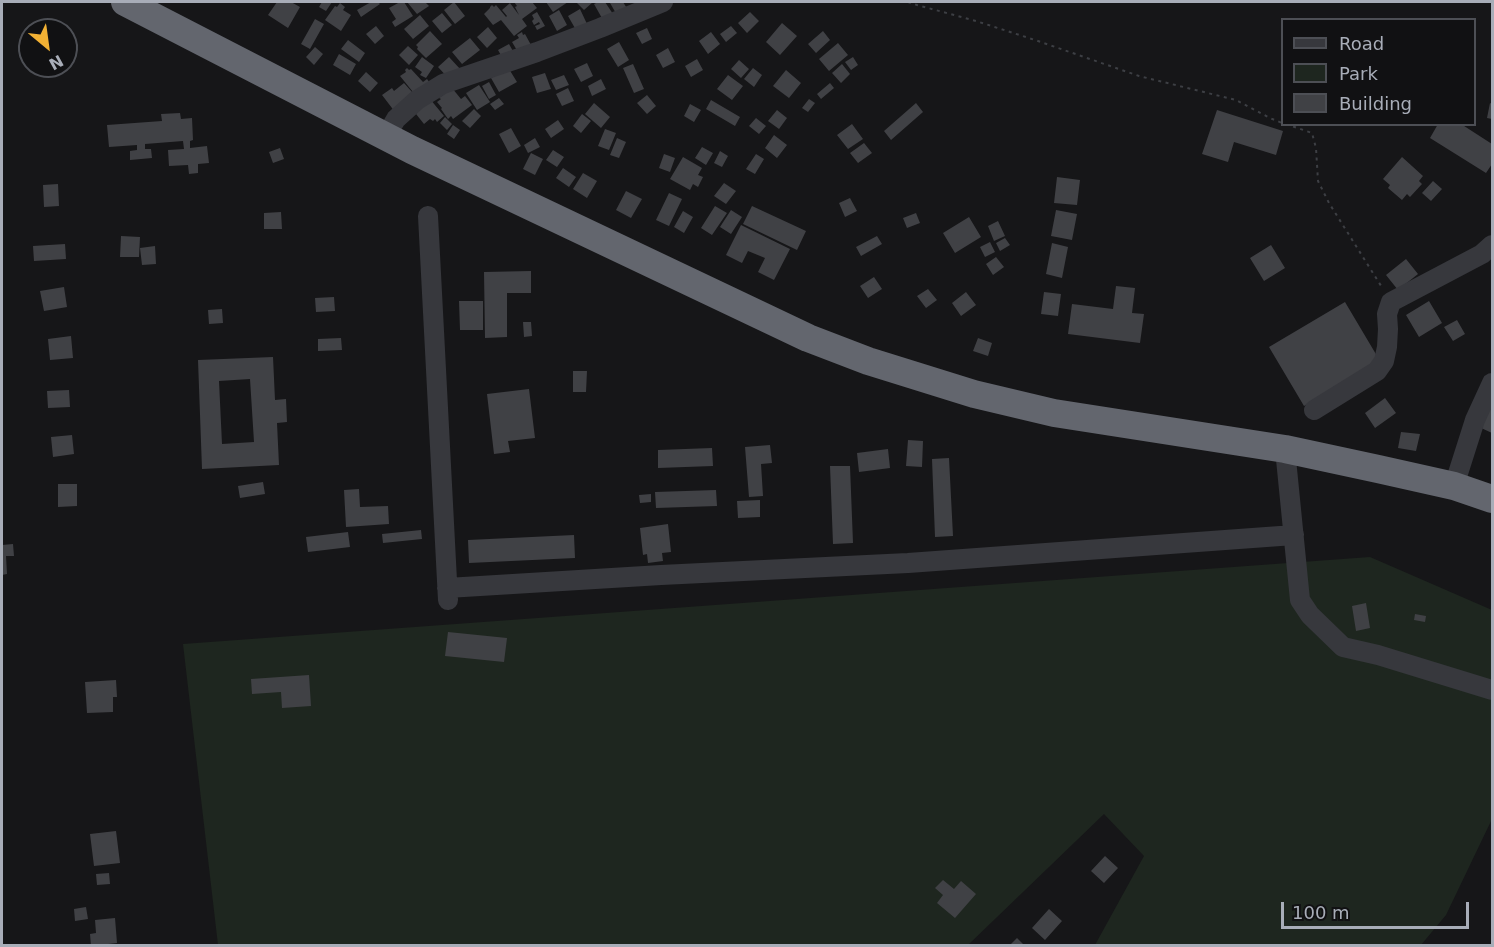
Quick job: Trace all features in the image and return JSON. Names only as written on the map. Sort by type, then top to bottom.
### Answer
[{"type":"highway","points":[[124,2],[386,136],[808,338],[868,361],[974,394],[1054,413],[1285,449],[1454,486],[1492,499]]},
{"type":"street","points":[[386,136],[396,119],[417,100],[443,84],[547,48],[663,2]]},
{"type":"street","points":[[428,216],[447,594],[661,575],[908,563],[1294,535]]},
{"type":"street","points":[[1314,410],[1377,371],[1387,347],[1388,314],[1391,302],[1482,254],[1492,245]]},
{"type":"street","points":[[1454,486],[1475,420],[1492,383]]},
{"type":"street","points":[[1285,449],[1300,600],[1310,615],[1343,647],[1378,655],[1492,690]]},
{"type":"path","points":[[908,2],[976,21],[1140,76],[1236,100],[1281,123]]},
{"type":"path","points":[[1290,126],[1312,134],[1316,148],[1318,181],[1329,203],[1391,302]]},
{"type":"green space","points":[[1370,557],[1492,610],[1492,819],[1446,915],[1421,945],[1095,945],[1144,856],[1104,814],[968,945],[218,945],[183,644]]},
{"type":"building","points":[[277,2],[291,2],[300,7],[288,28],[268,15]]},
{"type":"building","points":[[322,2],[332,2],[326,11],[319,7]]},
{"type":"building","points":[[371,2],[380,4],[361,17],[357,10]]},
{"type":"building","points":[[404,2],[413,16],[395,27],[392,22],[396,19],[389,8]]},
{"type":"building","points":[[407,2],[425,2],[429,6],[417,14]]},
{"type":"building","points":[[454,2],[465,16],[455,24],[444,10]]},
{"type":"building","points":[[514,2],[532,2],[537,8],[522,19],[527,26],[514,36],[501,20],[493,25],[484,14],[492,5],[494,7],[496,5],[506,17],[502,10],[510,3],[519,15]]},
{"type":"building","points":[[546,2],[568,2],[553,12]]},
{"type":"building","points":[[576,2],[593,2],[584,10]]},
{"type":"building","points":[[605,2],[613,14],[603,20],[594,4]]},
{"type":"building","points":[[623,2],[628,10],[617,15],[610,3]]},
{"type":"building","points":[[340,3],[345,7],[343,10],[351,15],[341,31],[325,20]]},
{"type":"building","points":[[580,9],[587,24],[576,30],[568,16]]},
{"type":"building","points":[[559,10],[567,25],[557,31],[549,16]]},
{"type":"building","points":[[537,12],[545,26],[537,30],[535,26],[540,24],[539,22],[534,25],[532,15]]},
{"type":"building","points":[[750,12],[759,21],[747,33],[738,23]]},
{"type":"building","points":[[442,13],[452,25],[442,33],[432,21]]},
{"type":"building","points":[[420,15],[429,26],[413,39],[404,29]]},
{"type":"building","points":[[315,19],[324,24],[310,49],[301,44]]},
{"type":"building","points":[[782,23],[797,36],[780,55],[766,42]]},
{"type":"building","points":[[376,26],[384,36],[375,44],[366,34]]},
{"type":"building","points":[[731,26],[737,33],[726,42],[720,34]]},
{"type":"building","points":[[488,27],[497,38],[487,48],[477,37]]},
{"type":"building","points":[[647,28],[652,39],[642,44],[636,33]]},
{"type":"building","points":[[430,31],[442,44],[426,58],[416,45]]},
{"type":"building","points":[[823,31],[830,40],[816,53],[808,44]]},
{"type":"building","points":[[522,32],[531,45],[518,52],[512,42],[519,38],[517,35]]},
{"type":"building","points":[[711,32],[720,44],[708,54],[699,41]]},
{"type":"building","points":[[470,38],[480,50],[462,64],[452,52]]},
{"type":"building","points":[[348,40],[365,53],[359,62],[341,49]]},
{"type":"building","points":[[619,42],[629,60],[618,67],[607,49]]},
{"type":"building","points":[[838,43],[848,55],[829,71],[819,59]]},
{"type":"building","points":[[509,44],[514,53],[503,59],[498,50]]},
{"type":"building","points":[[408,46],[418,55],[409,65],[399,55]]},
{"type":"building","points":[[315,47],[323,54],[314,65],[306,57]]},
{"type":"building","points":[[668,48],[675,62],[663,68],[656,55]]},
{"type":"building","points":[[339,54],[356,64],[350,75],[333,65]]},
{"type":"building","points":[[422,57],[434,66],[426,78],[420,75],[422,72],[415,67]]},
{"type":"building","points":[[449,57],[461,70],[450,80],[438,67]]},
{"type":"building","points":[[853,57],[858,65],[851,70],[845,62]]},
{"type":"building","points":[[697,59],[703,70],[691,77],[685,66]]},
{"type":"building","points":[[739,60],[749,69],[741,78],[731,69]]},
{"type":"building","points":[[587,63],[593,76],[581,82],[574,69]]},
{"type":"building","points":[[633,64],[644,89],[634,93],[623,68]]},
{"type":"building","points":[[842,64],[850,74],[841,83],[832,73]]},
{"type":"building","points":[[407,68],[411,69],[423,82],[427,79],[430,83],[417,97],[400,76],[406,72]]},
{"type":"building","points":[[753,68],[762,75],[754,87],[744,79]]},
{"type":"building","points":[[509,69],[517,82],[499,92],[491,78]]},
{"type":"building","points":[[786,70],[801,83],[789,98],[773,86]]},
{"type":"building","points":[[366,72],[378,83],[370,92],[358,81]]},
{"type":"building","points":[[545,73],[551,89],[537,93],[532,77]]},
{"type":"building","points":[[564,75],[569,85],[556,90],[551,80]]},
{"type":"building","points":[[728,75],[743,86],[732,100],[717,89]]},
{"type":"building","points":[[601,79],[606,89],[592,96],[588,86]]},
{"type":"building","points":[[489,82],[496,95],[489,99],[482,86]]},
{"type":"building","points":[[404,83],[412,92],[395,112],[382,95],[392,88],[394,91]]},
{"type":"building","points":[[830,83],[834,88],[821,99],[817,94]]},
{"type":"building","points":[[479,85],[490,102],[477,110],[466,93]]},
{"type":"building","points":[[452,88],[461,99],[465,96],[472,105],[453,119],[451,116],[448,119],[437,102]]},
{"type":"building","points":[[568,88],[574,101],[562,106],[556,94]]},
{"type":"building","points":[[647,95],[656,106],[647,114],[637,103]]},
{"type":"building","points":[[499,98],[504,104],[495,110],[490,104]]},
{"type":"building","points":[[430,99],[444,116],[437,122],[435,119],[433,121],[430,119],[424,124],[416,114]]},
{"type":"building","points":[[809,99],[815,103],[808,112],[802,108]]},
{"type":"building","points":[[711,100],[740,117],[735,126],[706,109]]},
{"type":"building","points":[[594,103],[610,117],[601,128],[585,114]]},
{"type":"building","points":[[916,103],[923,112],[891,140],[884,131]]},
{"type":"building","points":[[1490,103],[1492,104],[1492,119],[1487,118]]},
{"type":"building","points":[[690,104],[701,110],[694,122],[684,116]]},
{"type":"building","points":[[474,109],[481,116],[470,128],[462,121]]},
{"type":"building","points":[[777,110],[787,118],[779,129],[768,121]]},
{"type":"building","points":[[1217,110],[1283,131],[1276,155],[1234,142],[1228,162],[1202,154]]},
{"type":"building","points":[[180,113],[181,119],[192,118],[193,140],[190,141],[190,148],[207,146],[209,163],[198,164],[198,173],[189,174],[188,165],[169,166],[168,150],[184,149],[183,141],[145,144],[145,149],[151,149],[152,158],[130,160],[130,151],[137,150],[137,145],[109,147],[107,125],[162,121],[161,114]]},
{"type":"building","points":[[582,114],[591,121],[581,133],[573,126]]},
{"type":"building","points":[[445,117],[452,124],[447,130],[440,123]]},
{"type":"building","points":[[756,118],[766,126],[759,134],[749,126]]},
{"type":"building","points":[[558,120],[564,129],[551,138],[545,129]]},
{"type":"building","points":[[852,124],[863,139],[848,149],[837,135]]},
{"type":"building","points":[[453,125],[460,130],[454,139],[447,134]]},
{"type":"building","points":[[1437,126],[1464,126],[1492,144],[1492,164],[1486,173],[1430,138]]},
{"type":"building","points":[[511,128],[521,146],[509,153],[499,134]]},
{"type":"building","points":[[605,129],[616,133],[609,150],[598,146]]},
{"type":"building","points":[[774,135],[787,145],[777,158],[765,148]]},
{"type":"building","points":[[535,138],[540,147],[528,153],[524,145]]},
{"type":"building","points":[[617,138],[626,142],[619,158],[610,155]]},
{"type":"building","points":[[864,143],[872,153],[858,163],[850,153]]},
{"type":"building","points":[[702,147],[713,153],[706,165],[695,158]]},
{"type":"building","points":[[280,148],[284,159],[273,163],[269,152]]},
{"type":"building","points":[[553,150],[564,157],[557,167],[546,160]]},
{"type":"building","points":[[720,151],[728,156],[722,167],[714,163]]},
{"type":"building","points":[[531,153],[543,159],[535,175],[523,169]]},
{"type":"building","points":[[664,154],[675,158],[670,172],[659,168]]},
{"type":"building","points":[[756,154],[764,159],[755,174],[746,169]]},
{"type":"building","points":[[683,157],[702,168],[698,175],[703,177],[698,187],[693,184],[690,190],[670,179]]},
{"type":"building","points":[[1402,157],[1423,176],[1419,181],[1422,184],[1410,197],[1407,194],[1402,200],[1388,188],[1390,185],[1383,179]]},
{"type":"building","points":[[563,168],[576,177],[569,187],[556,178]]},
{"type":"building","points":[[583,173],[597,181],[587,198],[573,189]]},
{"type":"building","points":[[1057,177],[1080,180],[1077,205],[1054,203]]},
{"type":"building","points":[[1433,181],[1442,189],[1431,201],[1422,193]]},
{"type":"building","points":[[724,183],[736,191],[726,204],[714,196]]},
{"type":"building","points":[[58,184],[59,206],[44,207],[43,185]]},
{"type":"building","points":[[626,191],[642,199],[631,218],[616,210]]},
{"type":"building","points":[[669,193],[682,199],[669,226],[656,220]]},
{"type":"building","points":[[850,198],[857,211],[845,217],[839,203]]},
{"type":"building","points":[[715,206],[727,213],[712,235],[701,228]]},
{"type":"building","points":[[752,206],[806,231],[797,250],[743,224]]},
{"type":"building","points":[[731,210],[742,217],[731,234],[720,227]]},
{"type":"building","points":[[1056,210],[1077,214],[1072,240],[1051,236]]},
{"type":"building","points":[[683,211],[693,217],[684,233],[674,227]]},
{"type":"building","points":[[281,212],[282,229],[264,229],[264,213]]},
{"type":"building","points":[[916,213],[920,223],[907,228],[903,218]]},
{"type":"building","points":[[969,217],[981,237],[955,253],[943,233]]},
{"type":"building","points":[[998,221],[1005,236],[994,241],[988,226]]},
{"type":"building","points":[[741,225],[790,249],[774,280],[758,272],[765,258],[748,251],[742,263],[726,255]]},
{"type":"building","points":[[121,236],[140,237],[139,257],[120,257]]},
{"type":"building","points":[[877,236],[882,244],[861,256],[856,247]]},
{"type":"building","points":[[1005,238],[1010,245],[1000,251],[996,243]]},
{"type":"building","points":[[990,242],[995,252],[985,257],[980,247]]},
{"type":"building","points":[[1052,243],[1068,247],[1062,278],[1046,274]]},
{"type":"building","points":[[65,244],[66,259],[34,261],[33,246]]},
{"type":"building","points":[[1271,245],[1285,268],[1264,281],[1250,258]]},
{"type":"building","points":[[155,246],[156,264],[142,265],[140,248]]},
{"type":"building","points":[[996,257],[1004,267],[993,275],[986,264]]},
{"type":"building","points":[[1406,259],[1418,274],[1398,290],[1386,275]]},
{"type":"building","points":[[531,271],[531,293],[507,293],[507,337],[485,338],[484,272]]},
{"type":"building","points":[[874,277],[882,289],[868,298],[860,286]]},
{"type":"building","points":[[1116,286],[1135,288],[1132,313],[1144,314],[1140,343],[1068,334],[1072,304],[1113,309]]},
{"type":"building","points":[[64,287],[67,307],[44,311],[40,291]]},
{"type":"building","points":[[928,289],[937,300],[926,308],[917,296]]},
{"type":"building","points":[[966,292],[976,305],[961,316],[952,303]]},
{"type":"building","points":[[1044,292],[1061,294],[1058,316],[1041,314]]},
{"type":"building","points":[[334,297],[335,311],[316,312],[315,298]]},
{"type":"building","points":[[459,301],[483,301],[483,330],[460,330]]},
{"type":"building","points":[[1429,301],[1442,323],[1419,337],[1406,315]]},
{"type":"building","points":[[1345,302],[1380,361],[1304,406],[1269,347]]},
{"type":"building","points":[[222,309],[223,323],[209,324],[208,310]]},
{"type":"building","points":[[1457,320],[1465,334],[1453,341],[1444,327]]},
{"type":"building","points":[[523,322],[531,322],[532,336],[524,337]]},
{"type":"building","points":[[71,336],[73,358],[50,360],[48,339]]},
{"type":"building","points":[[341,338],[342,350],[318,351],[318,339]]},
{"type":"building","points":[[978,338],[992,343],[988,356],[973,351]]},
{"type":"building","points":[[273,357],[275,400],[286,399],[287,422],[277,423],[279,465],[202,469],[198,360]],"holes":[[[250,379],[254,442],[222,444],[219,381]]]},
{"type":"building","points":[[573,371],[587,371],[586,392],[573,392]]},
{"type":"building","points":[[529,389],[535,438],[508,441],[510,452],[494,454],[487,394]]},
{"type":"building","points":[[69,390],[70,407],[48,408],[47,391]]},
{"type":"building","points":[[1385,398],[1396,413],[1375,428],[1365,413]]},
{"type":"building","points":[[1487,407],[1492,410],[1492,433],[1479,427]]},
{"type":"building","points":[[1401,432],[1420,434],[1416,451],[1398,448]]},
{"type":"building","points":[[72,435],[74,454],[53,457],[51,437]]},
{"type":"building","points":[[908,440],[923,441],[922,467],[906,466]]},
{"type":"building","points":[[770,445],[772,463],[761,464],[763,496],[749,497],[745,447]]},
{"type":"building","points":[[712,448],[713,466],[658,468],[658,450]]},
{"type":"building","points":[[888,449],[890,468],[859,472],[857,453]]},
{"type":"building","points":[[949,458],[953,536],[935,537],[932,459]]},
{"type":"building","points":[[830,466],[850,466],[853,543],[833,544]]},
{"type":"building","points":[[263,482],[265,494],[240,498],[238,486]]},
{"type":"building","points":[[58,484],[77,484],[77,506],[58,507]]},
{"type":"building","points":[[359,489],[360,507],[388,506],[389,524],[346,527],[344,490]]},
{"type":"building","points":[[716,490],[717,506],[656,508],[655,492]]},
{"type":"building","points":[[651,494],[651,502],[640,503],[639,495]]},
{"type":"building","points":[[760,500],[760,517],[738,518],[737,501]]},
{"type":"building","points":[[668,524],[671,552],[662,553],[663,561],[648,563],[647,554],[643,555],[640,528]]},
{"type":"building","points":[[421,530],[422,539],[383,543],[382,534]]},
{"type":"building","points":[[348,532],[350,547],[308,552],[306,537]]},
{"type":"building","points":[[574,535],[575,558],[469,563],[468,540]]},
{"type":"building","points":[[13,544],[14,556],[6,556],[7,574],[2,575],[2,545]]},
{"type":"building","points":[[1366,603],[1370,628],[1356,631],[1352,606]]},
{"type":"building","points":[[1415,614],[1426,616],[1425,622],[1414,620]]},
{"type":"building","points":[[448,632],[507,638],[504,662],[445,656]]},
{"type":"building","points":[[309,675],[311,706],[282,708],[281,692],[252,694],[251,679]]},
{"type":"building","points":[[116,680],[117,697],[113,697],[113,712],[87,713],[85,682]]},
{"type":"building","points":[[116,831],[120,863],[94,866],[90,834]]},
{"type":"building","points":[[1105,856],[1118,868],[1104,883],[1091,871]]},
{"type":"building","points":[[109,873],[110,884],[97,885],[96,874]]},
{"type":"building","points":[[943,880],[954,889],[961,881],[976,894],[955,918],[937,903],[943,895],[935,888]]},
{"type":"building","points":[[86,907],[88,919],[75,921],[74,909]]},
{"type":"building","points":[[1049,909],[1062,921],[1045,940],[1032,928]]},
{"type":"building","points":[[115,918],[117,943],[91,946],[90,934],[96,933],[95,920]]},
{"type":"building","points":[[1017,938],[1025,946],[1009,946]]}]
